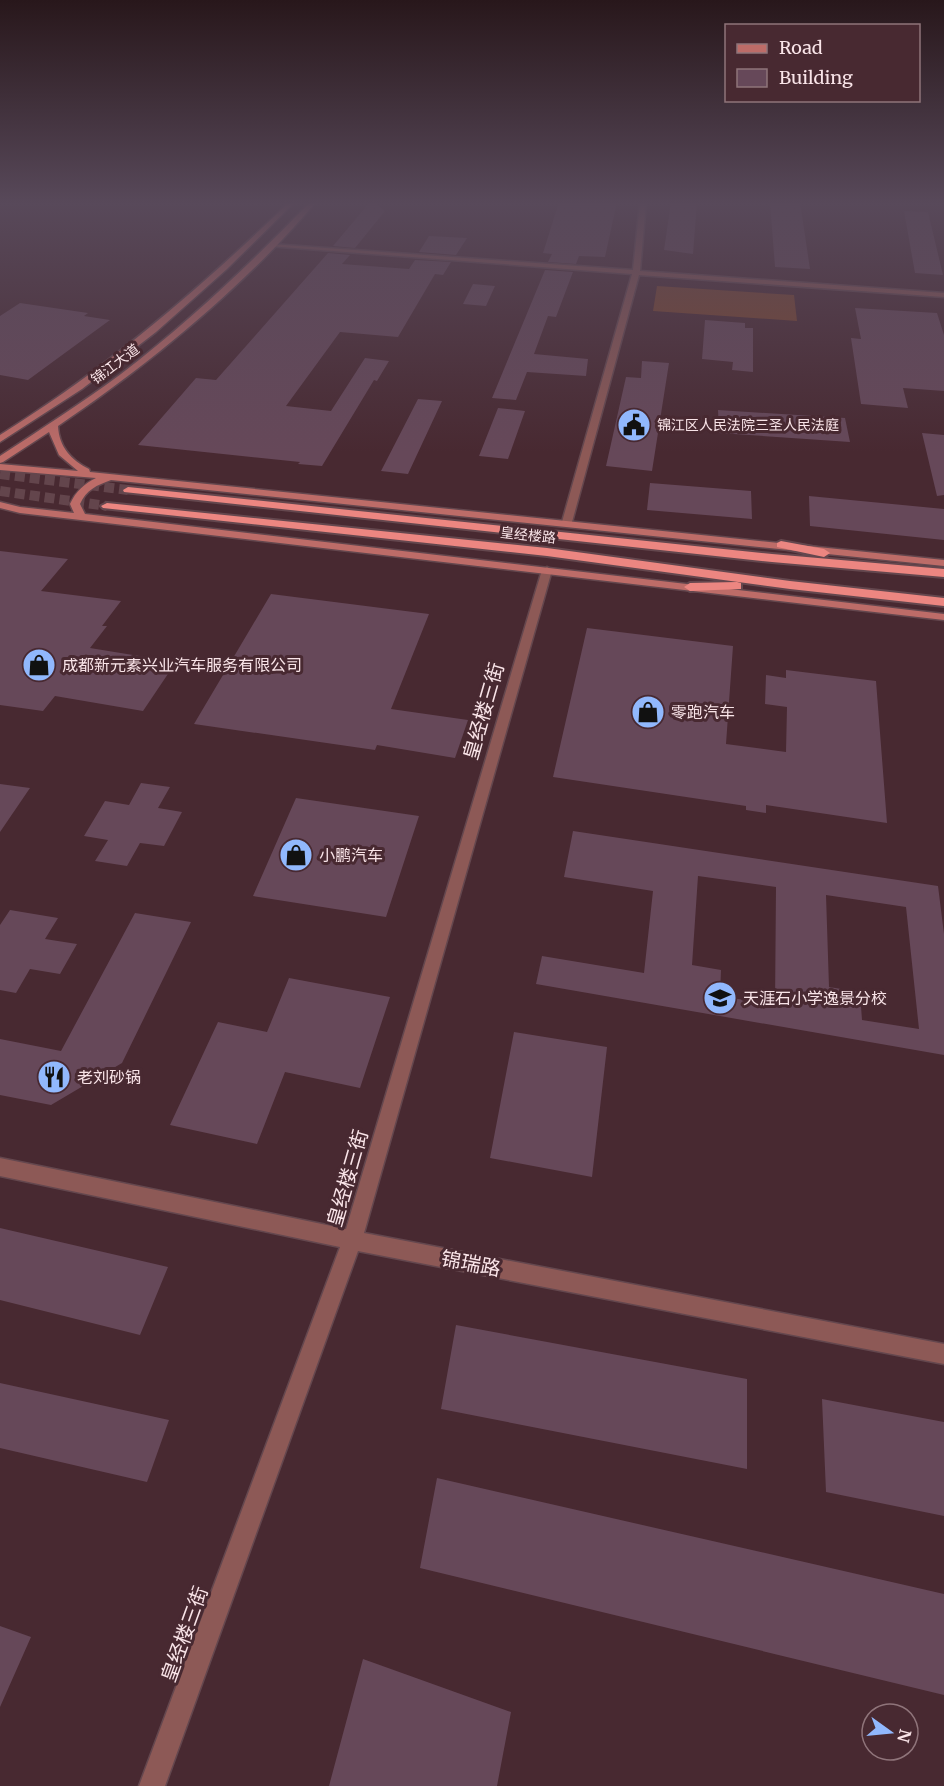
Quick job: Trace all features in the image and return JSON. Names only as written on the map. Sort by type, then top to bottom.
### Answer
[{"type":"highway","name":"皇经楼路","points":[[128,490],[772,558],[943,569]]},
{"type":"highway","name":"皇经楼路","points":[[107,506],[546,552],[790,585],[944,602]]},
{"type":"highway","points":[[781,546],[943,569]]},
{"type":"highway","points":[[690,587],[790,585]]},
{"type":"main road","name":"锦江大道","points":[[0,439],[106,369],[165,322],[204,285]]},
{"type":"main road","name":"锦江大道","points":[[0,460],[137,365],[229,285]]},
{"type":"main road","points":[[53,424],[53,437],[72,466],[91,473]]},
{"type":"main road","points":[[0,432],[23,425]]},
{"type":"main road","points":[[0,467],[91,473],[781,546]]},
{"type":"main road","points":[[81,516],[75,504],[78,495],[95,482],[112,476]]},
{"type":"main road","points":[[0,505],[20,510],[944,617]]},
{"type":"main road","points":[[0,513],[20,510]]},
{"type":"street","points":[[567,522],[633,285]]},
{"type":"street","points":[[802,285],[944,295]]},
{"type":"street","name":"皇经楼三街","points":[[152,1786],[352,1240],[547,570]]},
{"type":"street","name":"锦瑞路","points":[[0,1167],[352,1240],[944,1354]]},
{"type":"shaded area","points":[[657,286],[794,295],[797,321],[653,311]]},
{"type":"building","points":[[299,285],[428,285],[398,337],[340,332],[286,406],[331,411],[365,358],[389,361],[377,381],[374,380],[322,466],[138,445],[196,378],[216,380]]},
{"type":"building","points":[[472,285],[495,286],[486,306],[463,304]]},
{"type":"building","points":[[539,285],[568,285],[556,317],[548,316],[534,354],[588,359],[586,376],[527,372],[516,400],[492,398]]},
{"type":"building","points":[[20,303],[88,313],[84,316],[110,320],[28,380],[0,375],[0,316]]},
{"type":"building","points":[[855,308],[937,313],[944,335],[944,391],[903,388],[908,408],[861,404],[851,338],[861,339]]},
{"type":"building","points":[[705,320],[745,323],[745,328],[753,328],[753,372],[732,370],[733,362],[702,359]]},
{"type":"building","points":[[642,361],[669,363],[652,471],[606,466],[626,377],[641,378]]},
{"type":"building","points":[[418,399],[442,401],[408,474],[381,471]]},
{"type":"building","points":[[498,408],[525,411],[508,459],[479,456]]},
{"type":"building","points":[[718,410],[845,418],[850,442],[719,433]]},
{"type":"building","points":[[922,433],[944,435],[944,495],[937,496]]},
{"type":"building","points":[[650,483],[751,491],[752,519],[647,510]]},
{"type":"building","points":[[809,496],[944,509],[944,540],[810,526]]},
{"type":"building","points":[[0,551],[68,559],[41,591],[121,601],[102,626],[107,626],[90,648],[176,662],[143,711],[55,696],[43,711],[0,705]]},
{"type":"building","points":[[271,594],[429,614],[391,709],[468,720],[455,758],[377,745],[375,750],[194,724]]},
{"type":"building","points":[[587,628],[733,646],[726,744],[786,752],[787,707],[765,704],[766,675],[786,678],[786,670],[876,681],[887,823],[766,805],[766,813],[746,810],[746,806],[553,777]]},
{"type":"building","points":[[141,783],[170,787],[158,808],[182,812],[164,846],[140,843],[127,866],[95,861],[108,840],[84,836],[105,801],[129,805]]},
{"type":"building","points":[[0,784],[30,788],[0,832]]},
{"type":"building","name":"小鹏汽车","points":[[296,798],[419,816],[386,917],[253,896]]},
{"type":"building","points":[[573,831],[938,886],[944,934],[944,1055],[536,984],[542,956],[644,973],[653,891],[564,877]],"holes":[[[698,876],[776,887],[775,1005],[720,996],[721,970],[692,965]],[[826,895],[906,907],[919,1029],[862,1020],[860,992],[829,987]]]},
{"type":"building","points":[[10,910],[58,918],[45,939],[77,944],[60,974],[30,969],[16,993],[0,990],[0,925]]},
{"type":"building","points":[[135,913],[191,922],[122,1063],[51,1105],[0,1095],[0,1039],[61,1051]]},
{"type":"building","points":[[289,978],[390,997],[360,1088],[285,1072],[257,1144],[170,1125],[218,1022],[267,1032]]},
{"type":"building","points":[[514,1032],[607,1047],[592,1177],[490,1158]]},
{"type":"building","points":[[0,1228],[168,1267],[140,1335],[0,1300]]},
{"type":"building","points":[[456,1325],[747,1379],[747,1469],[441,1409]]},
{"type":"building","points":[[0,1383],[169,1420],[147,1482],[0,1448]]},
{"type":"building","points":[[822,1399],[944,1422],[944,1516],[826,1492]]},
{"type":"building","points":[[437,1478],[944,1594],[944,1695],[420,1568]]},
{"type":"building","points":[[0,1626],[31,1637],[0,1707]]},
{"type":"building","points":[[363,1659],[511,1712],[497,1786],[329,1786]]},
{"type":"tunnel","points":[[0,474],[128,490]]},
{"type":"tunnel","points":[[0,491],[107,506]]},
{"type":"place","name":"锦江区人民法院三圣人民法庭","points":[[634,425]]},
{"type":"place","name":"成都新元素兴业汽车服务有限公司","points":[[39,665]]},
{"type":"place","name":"零跑汽车","points":[[648,712]]},
{"type":"place","name":"小鹏汽车","points":[[296,855]]},
{"type":"place","name":"天涯石小学逸景分校","points":[[720,998]]},
{"type":"place","name":"老刘砂锅","points":[[54,1077]]}]
